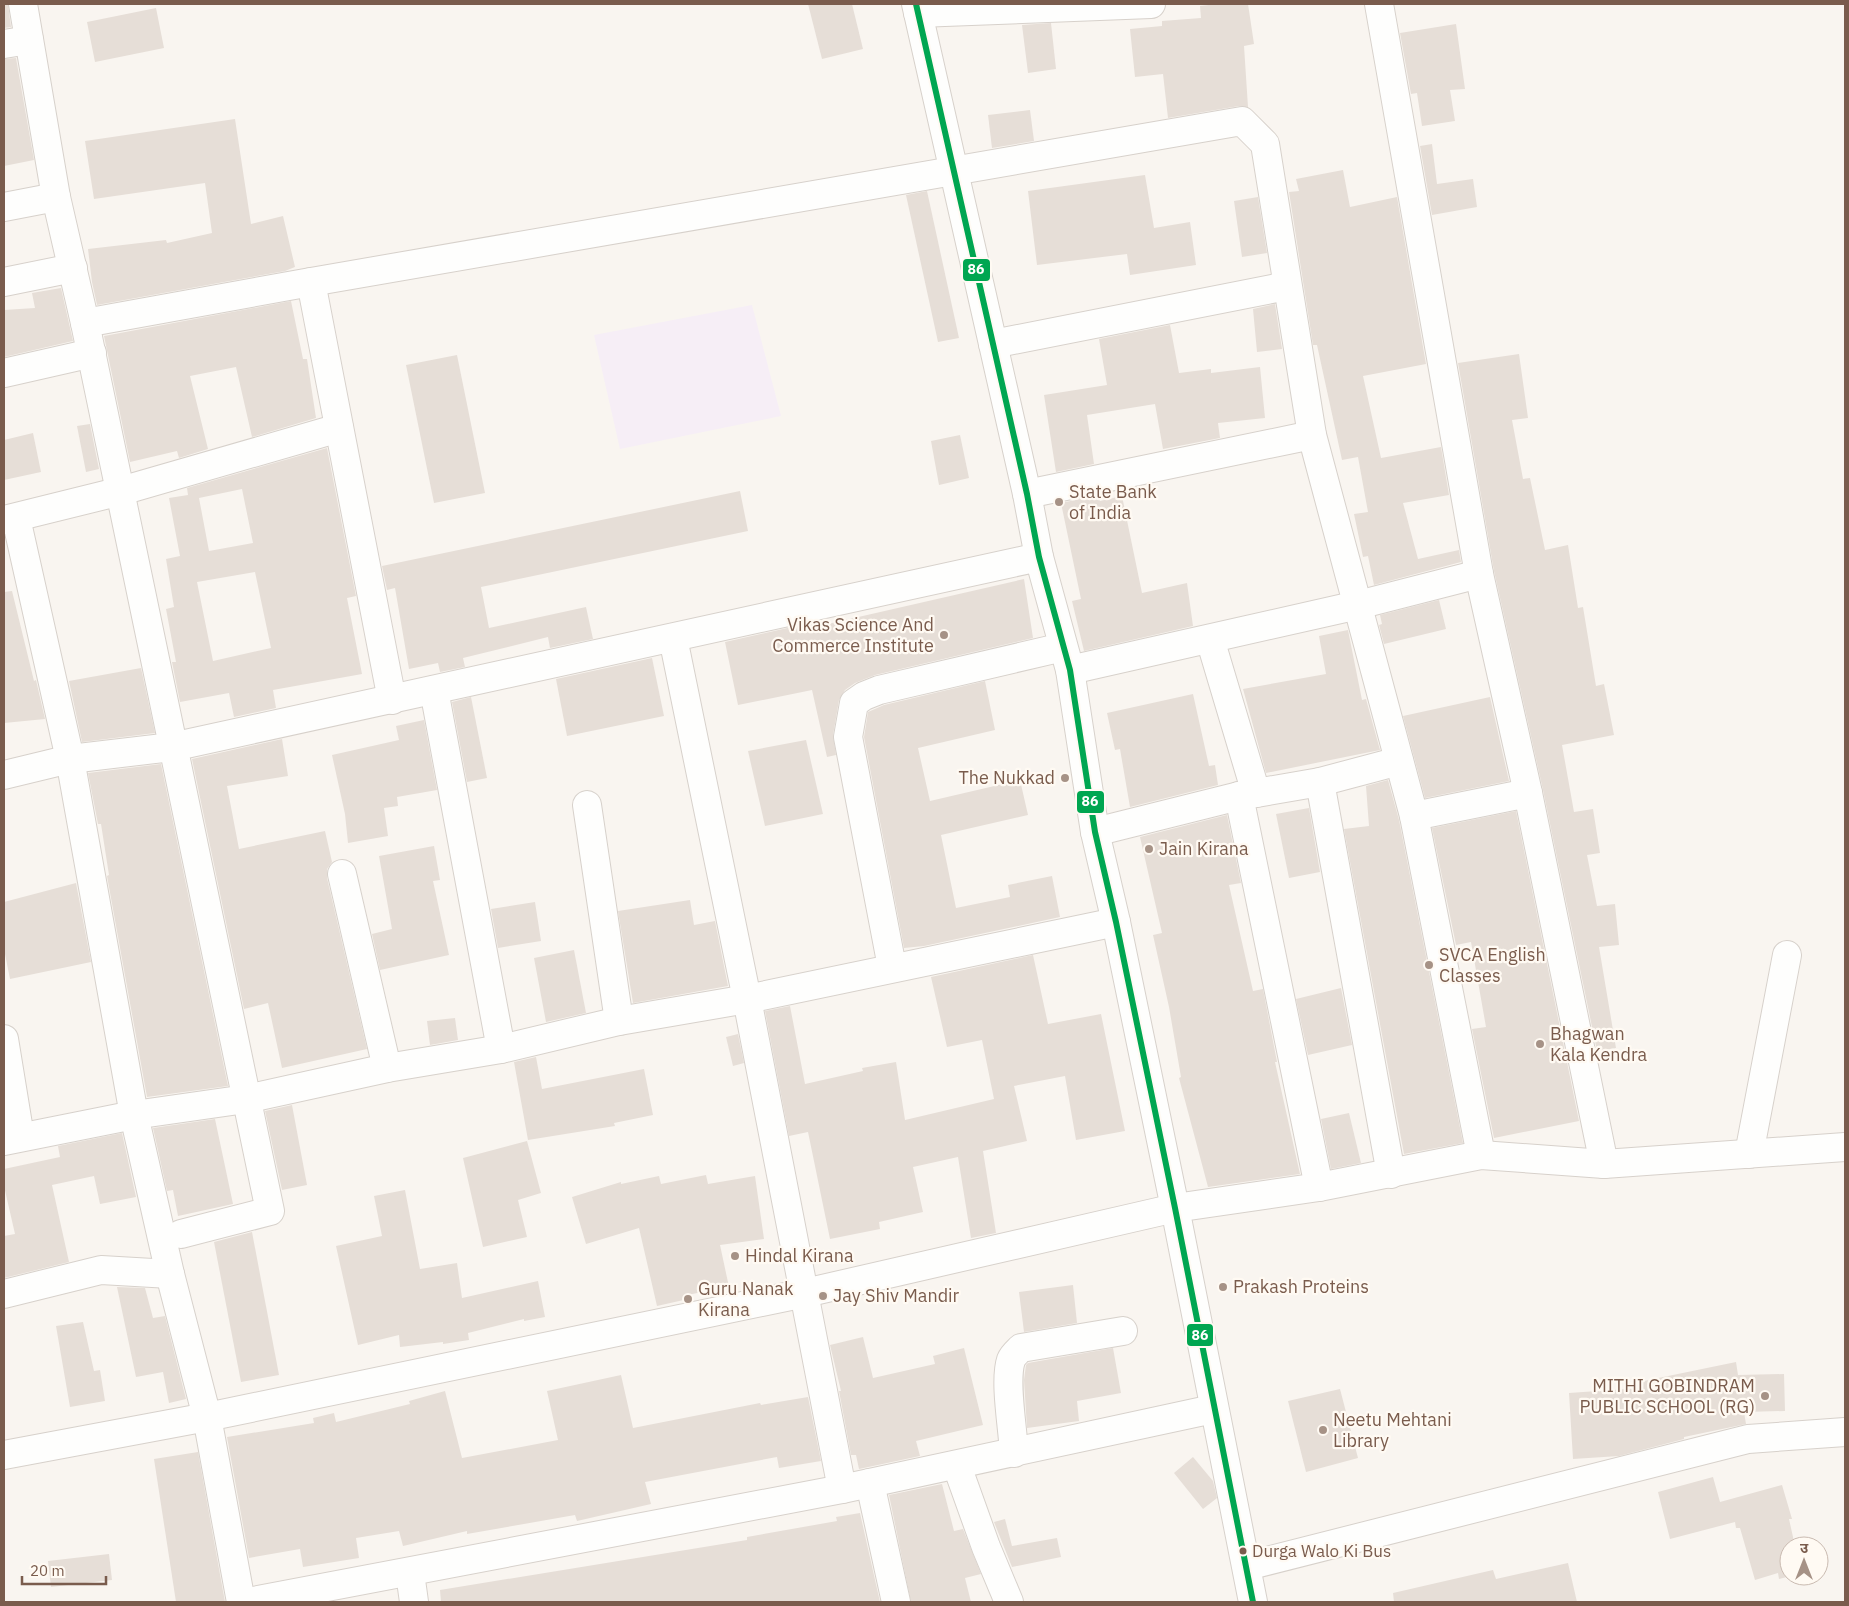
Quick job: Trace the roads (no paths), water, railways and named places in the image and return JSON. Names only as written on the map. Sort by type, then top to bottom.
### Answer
[{"type":"street","points":[[23,4],[16,42],[56,197],[92,353],[172,747],[270,1211],[181,1234]]},
{"type":"street","points":[[1151,4],[917,8],[1027,494],[1039,557],[1067,659],[1096,832],[1175,1208],[1253,1602]]},
{"type":"street","points":[[1378,4],[1479,574],[1528,793],[1604,1164]]},
{"type":"street","points":[[85,322],[954,169],[1242,121],[1266,144],[1312,435],[1414,816],[1481,1155]]},
{"type":"street","points":[[4,207],[56,197]]},
{"type":"street","points":[[4,282],[73,268]]},
{"type":"street","points":[[311,282],[392,700]]},
{"type":"street","points":[[993,344],[1287,286]]},
{"type":"street","points":[[4,373],[92,353]]},
{"type":"street","points":[[241,1602],[207,1417],[170,1274],[134,1116],[70,759],[10,519],[121,491],[339,428]]},
{"type":"street","points":[[1027,494],[1312,435]]},
{"type":"street","points":[[4,775],[70,759],[172,747],[1039,557]]},
{"type":"street","points":[[892,967],[848,737],[854,703],[864,696],[879,690],[1067,659],[1210,639],[1358,605],[1479,574]]},
{"type":"street","points":[[673,638],[747,999],[842,1489]]},
{"type":"street","points":[[1210,639],[1248,795],[1319,1187]]},
{"type":"street","points":[[434,690],[501,1049]]},
{"type":"street","points":[[1096,832],[1248,795],[1320,782],[1399,761]]},
{"type":"street","points":[[1320,782],[1391,1174]]},
{"type":"street","points":[[1414,816],[1528,793]]},
{"type":"street","points":[[588,805],[619,1021]]},
{"type":"street","points":[[342,874],[387,1068]]},
{"type":"street","points":[[4,1039],[12,1139],[134,1116],[246,1099],[387,1068],[501,1049],[619,1021],[747,999],[892,967],[1116,922]]},
{"type":"street","points":[[1749,1154],[1787,955]]},
{"type":"street","points":[[4,1455],[207,1417],[805,1293],[1175,1208],[1319,1187],[1481,1155],[1604,1164],[1845,1148]]},
{"type":"street","points":[[4,1294],[101,1270],[170,1274]]},
{"type":"street","points":[[1014,1453],[1008,1377],[1011,1360],[1015,1354],[1021,1348],[1123,1331]]},
{"type":"street","points":[[248,1602],[410,1573],[842,1489],[957,1466],[1214,1409]]},
{"type":"street","points":[[1247,1566],[1748,1439],[1845,1432]]},
{"type":"street","points":[[957,1466],[986,1547],[1009,1602]]},
{"type":"street","points":[[870,1483],[896,1602]]},
{"type":"street","points":[[410,1573],[414,1602]]},
{"type":"place","name":"State Bank of India","points":[[1059,502]]},
{"type":"place","name":"Vikas Science And Commerce Institute","points":[[944,635]]},
{"type":"place","name":"The Nukkad","points":[[1065,778]]},
{"type":"place","name":"Jain Kirana","points":[[1149,849]]},
{"type":"place","name":"SVCA English Classes","points":[[1429,965]]},
{"type":"place","name":"Bhagwan Kala Kendra","points":[[1540,1044]]},
{"type":"place","name":"Hindal Kirana","points":[[735,1256]]},
{"type":"place","name":"Prakash Proteins","points":[[1223,1287]]},
{"type":"place","name":"Jay Shiv Mandir","points":[[823,1296]]},
{"type":"place","name":"Guru Nanak Kirana","points":[[688,1299]]},
{"type":"place","name":"MITHI GOBINDRAM PUBLIC SCHOOL (RG)","points":[[1765,1396]]},
{"type":"place","name":"Neetu Mehtani Library","points":[[1323,1430]]},
{"type":"place","name":"Durga Walo Ki Bus","points":[[1243,1551]]}]
